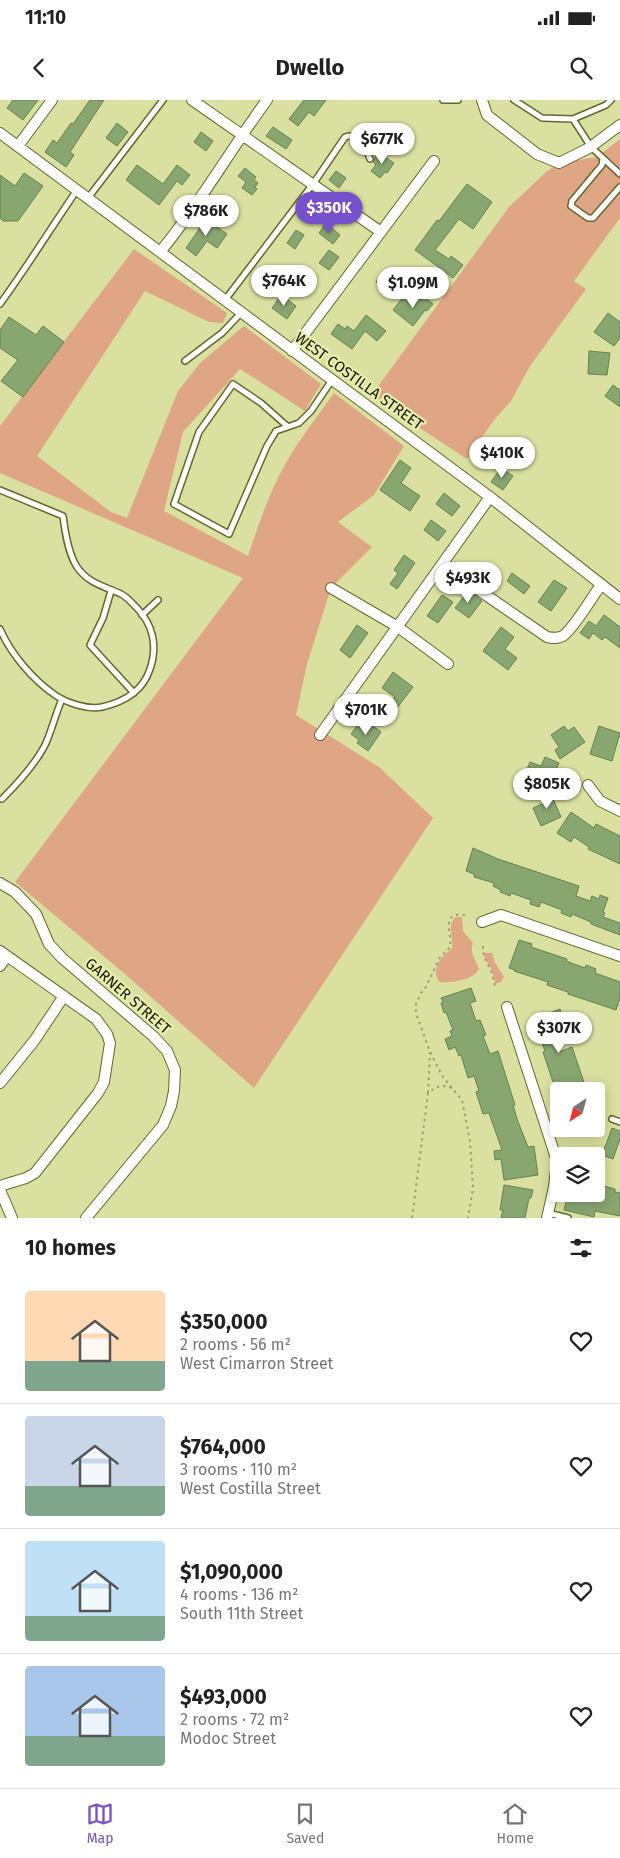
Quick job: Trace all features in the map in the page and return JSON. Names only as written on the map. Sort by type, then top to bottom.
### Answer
[{"type":"street","points":[[18,146],[52,100]]},
{"type":"street","points":[[192,100],[381,232]]},
{"type":"street","points":[[160,252],[186,221],[241,135],[267,100]]},
{"type":"street","points":[[482,100],[487,115],[537,154],[559,163],[591,147],[620,125]]},
{"type":"street","name":"WEST COSTILLA STREET","points":[[0,133],[490,497],[620,599]]},
{"type":"street","points":[[292,351],[434,161]]},
{"type":"street","points":[[320,735],[490,497]]},
{"type":"street","points":[[442,565],[547,637],[555,638],[562,636],[601,585]]},
{"type":"street","points":[[331,588],[398,627],[448,664]]},
{"type":"street","points":[[588,785],[600,801],[620,811]]},
{"type":"street","name":"GARNER STREET","points":[[0,883],[15,892],[36,914],[49,944],[62,958],[167,1050],[175,1070],[171,1106],[163,1125],[86,1218]]},
{"type":"street","points":[[482,922],[501,915],[620,956]]},
{"type":"street","points":[[0,966],[4,953],[96,1019],[107,1034],[110,1043],[104,1082],[35,1173],[26,1178],[0,1186]]},
{"type":"street","points":[[0,1083],[34,1041],[64,996]]},
{"type":"street","points":[[507,1007],[557,1161],[554,1187],[547,1216]]},
{"type":"street","points":[[0,1190],[12,1218]]},
{"type":"lane","points":[[88,198],[163,100]]},
{"type":"lane","points":[[443,100],[458,100]]},
{"type":"lane","points":[[514,100],[542,118],[573,119],[606,105],[611,100]]},
{"type":"lane","points":[[573,119],[591,147],[620,174]]},
{"type":"lane","points":[[224,300],[313,184],[345,137],[357,137],[367,150],[370,159]]},
{"type":"lane","points":[[602,159],[602,165],[572,201],[571,206],[588,218],[593,218],[620,187]]},
{"type":"lane","points":[[0,304],[37,252],[55,221],[77,190]]},
{"type":"lane","points":[[185,361],[222,333],[241,313]]},
{"type":"lane","points":[[287,426],[260,403],[233,384],[199,432],[174,504],[229,534],[267,446],[276,431],[299,423],[332,380]]},
{"type":"lane","points":[[0,490],[63,516],[68,543],[76,565],[94,584],[122,595],[142,615],[152,632],[154,656],[148,676],[142,686],[134,693],[114,704],[97,708],[82,706],[62,699],[39,682],[10,648],[0,629]]},
{"type":"lane","points":[[112,591],[103,618],[90,645],[134,693]]},
{"type":"lane","points":[[142,615],[158,600]]},
{"type":"lane","points":[[0,645],[5,640]]},
{"type":"lane","points":[[2,799],[36,759],[46,743],[62,699]]},
{"type":"lane","points":[[612,1119],[620,1122]]},
{"type":"lane","points":[[547,1216],[568,1218]]},
{"type":"path","points":[[465,915],[459,914],[450,919],[450,947],[439,959],[416,1004],[418,1021],[430,1052],[443,1077],[462,1100],[470,1141],[473,1188],[468,1218]]},
{"type":"path","points":[[483,946],[485,961],[491,970],[496,988]]},
{"type":"path","points":[[412,1218],[428,1093],[430,1052]]},
{"type":"path","points":[[428,1093],[436,1086],[445,1085],[454,1089]]},
{"type":"shaded area","points":[[620,139],[620,218],[574,281],[586,289],[530,366],[511,401],[494,420],[467,459],[371,396],[509,207],[546,172],[559,163],[597,157]]},
{"type":"shaded area","points":[[134,249],[227,313],[223,323],[209,322],[145,291],[37,456],[111,512],[127,518],[178,391],[200,363],[244,326],[321,384],[305,411],[240,369],[183,432],[164,511],[248,556],[274,485],[297,445],[334,393],[404,446],[374,495],[338,522],[372,547],[331,588],[307,664],[296,715],[379,767],[433,818],[254,1088],[125,974],[15,882],[243,578],[0,473],[0,426]]},
{"type":"shaded area","points":[[456,917],[462,917],[463,931],[473,943],[472,953],[479,969],[467,978],[440,982],[437,977],[436,968],[441,959],[452,948],[451,924]]},
{"type":"shaded area","points":[[484,953],[492,953],[495,963],[504,977],[501,982],[495,984],[492,970],[485,959]]},
{"type":"building","points":[[13,100],[38,100],[23,120],[7,108]]},
{"type":"building","points":[[90,100],[104,100],[70,152],[74,155],[66,167],[45,152],[53,140],[57,143]]},
{"type":"building","points":[[304,100],[326,100],[314,116],[309,112],[298,126],[289,119]]},
{"type":"building","points":[[117,123],[128,132],[117,146],[106,138]]},
{"type":"building","points":[[387,123],[408,137],[401,149],[379,134]]},
{"type":"building","points":[[273,127],[292,140],[286,149],[266,136]]},
{"type":"building","points":[[201,132],[213,141],[206,151],[194,142]]},
{"type":"building","points":[[378,152],[394,163],[387,173],[385,172],[380,178],[371,171],[376,165],[373,162]]},
{"type":"building","points":[[137,165],[163,184],[177,165],[190,175],[182,185],[177,181],[159,205],[126,180]]},
{"type":"building","points":[[245,168],[256,177],[254,180],[258,183],[255,187],[257,189],[252,195],[242,188],[246,182],[238,176]]},
{"type":"building","points":[[336,171],[346,178],[339,188],[329,180]]},
{"type":"building","points":[[24,173],[43,186],[18,221],[3,221],[0,218],[0,175],[15,186]]},
{"type":"building","points":[[467,184],[492,202],[473,229],[459,219],[435,250],[449,259],[451,256],[463,265],[453,278],[415,250]]},
{"type":"building","points":[[206,219],[227,234],[217,248],[207,241],[196,256],[186,248]]},
{"type":"building","points":[[326,223],[340,235],[333,244],[319,233]]},
{"type":"building","points":[[296,230],[304,235],[295,249],[287,243]]},
{"type":"building","points":[[329,250],[339,257],[329,270],[319,263]]},
{"type":"building","points":[[391,268],[397,272],[387,290],[376,282],[383,272],[387,274]]},
{"type":"building","points":[[419,293],[433,304],[427,311],[425,310],[413,326],[393,310],[403,297],[411,303]]},
{"type":"building","points":[[281,295],[296,306],[287,319],[272,308]]},
{"type":"building","points":[[608,313],[620,322],[620,338],[614,346],[594,332]]},
{"type":"building","points":[[366,315],[386,331],[377,341],[365,331],[352,349],[331,334],[338,324],[345,329],[347,326],[354,331]]},
{"type":"building","points":[[9,317],[36,335],[43,326],[64,342],[23,397],[1,381],[18,360],[0,348],[0,330]]},
{"type":"building","points":[[589,351],[610,353],[607,375],[588,374]]},
{"type":"building","points":[[613,385],[620,390],[620,407],[605,396]]},
{"type":"building","points":[[400,460],[411,468],[401,483],[420,496],[410,511],[380,490]]},
{"type":"building","points":[[501,468],[513,476],[503,490],[491,482]]},
{"type":"building","points":[[444,493],[460,506],[452,516],[436,504]]},
{"type":"building","points":[[431,520],[446,531],[438,541],[424,530]]},
{"type":"building","points":[[404,555],[415,563],[397,589],[390,584],[398,573],[394,570]]},
{"type":"building","points":[[512,573],[530,586],[524,594],[507,581]]},
{"type":"building","points":[[554,580],[567,588],[551,611],[538,602]]},
{"type":"building","points":[[468,591],[482,601],[469,618],[455,608]]},
{"type":"building","points":[[442,595],[453,602],[438,623],[427,616]]},
{"type":"building","points":[[604,615],[620,627],[620,648],[605,637],[602,640],[593,633],[589,639],[580,633],[589,621],[596,626]]},
{"type":"building","points":[[357,625],[368,633],[350,658],[340,650]]},
{"type":"building","points":[[501,627],[514,637],[505,649],[517,658],[508,670],[483,651]]},
{"type":"building","points":[[393,672],[413,687],[397,708],[391,703],[395,697],[382,688]]},
{"type":"building","points":[[359,723],[370,730],[373,726],[381,732],[368,751],[357,743],[359,740],[351,734]]},
{"type":"building","points":[[564,726],[568,731],[574,727],[585,742],[560,759],[555,750],[559,747],[551,735]]},
{"type":"building","points":[[599,726],[620,733],[612,761],[590,754]]},
{"type":"building","points":[[545,757],[559,763],[548,790],[528,782],[530,776],[525,774],[530,762],[541,766]]},
{"type":"building","points":[[550,792],[561,817],[541,826],[533,808],[544,803],[541,796]]},
{"type":"building","points":[[571,812],[594,828],[596,824],[620,836],[620,864],[588,849],[589,847],[574,837],[571,842],[557,833]]},
{"type":"building","points":[[473,848],[498,859],[579,886],[576,896],[590,901],[592,896],[599,899],[600,895],[608,898],[603,917],[620,923],[620,935],[591,924],[591,922],[572,914],[571,917],[561,913],[562,910],[541,902],[539,907],[530,904],[531,900],[511,893],[510,896],[500,892],[501,890],[493,886],[494,883],[474,877],[474,874],[466,871]]},
{"type":"building","points":[[519,940],[532,944],[531,947],[567,959],[566,961],[585,968],[586,965],[596,969],[595,973],[620,982],[620,998],[616,1010],[568,994],[568,992],[547,985],[548,982],[509,968]]},
{"type":"building","points":[[471,988],[476,1001],[470,1003],[476,1021],[480,1020],[486,1035],[483,1036],[490,1054],[498,1051],[515,1105],[513,1105],[517,1119],[528,1147],[534,1146],[538,1175],[504,1180],[501,1159],[495,1160],[494,1151],[502,1150],[489,1113],[483,1114],[476,1092],[479,1091],[474,1076],[468,1078],[461,1055],[459,1056],[455,1047],[449,1050],[445,1039],[452,1036],[450,1031],[453,1030],[446,1012],[444,1013],[441,998]]},
{"type":"building","points":[[560,1009],[568,1031],[553,1036],[559,1052],[572,1047],[584,1082],[553,1082],[543,1052],[545,1051],[531,1020]]},
{"type":"building","points":[[612,1128],[620,1131],[620,1139],[613,1159],[605,1156],[605,1147]]},
{"type":"building","points":[[504,1185],[533,1190],[531,1198],[529,1198],[525,1218],[501,1218],[503,1210],[500,1210]]},
{"type":"building","points":[[605,1186],[615,1189],[615,1192],[620,1193],[620,1216],[595,1211],[594,1217],[564,1210],[566,1202],[605,1202]]}]
